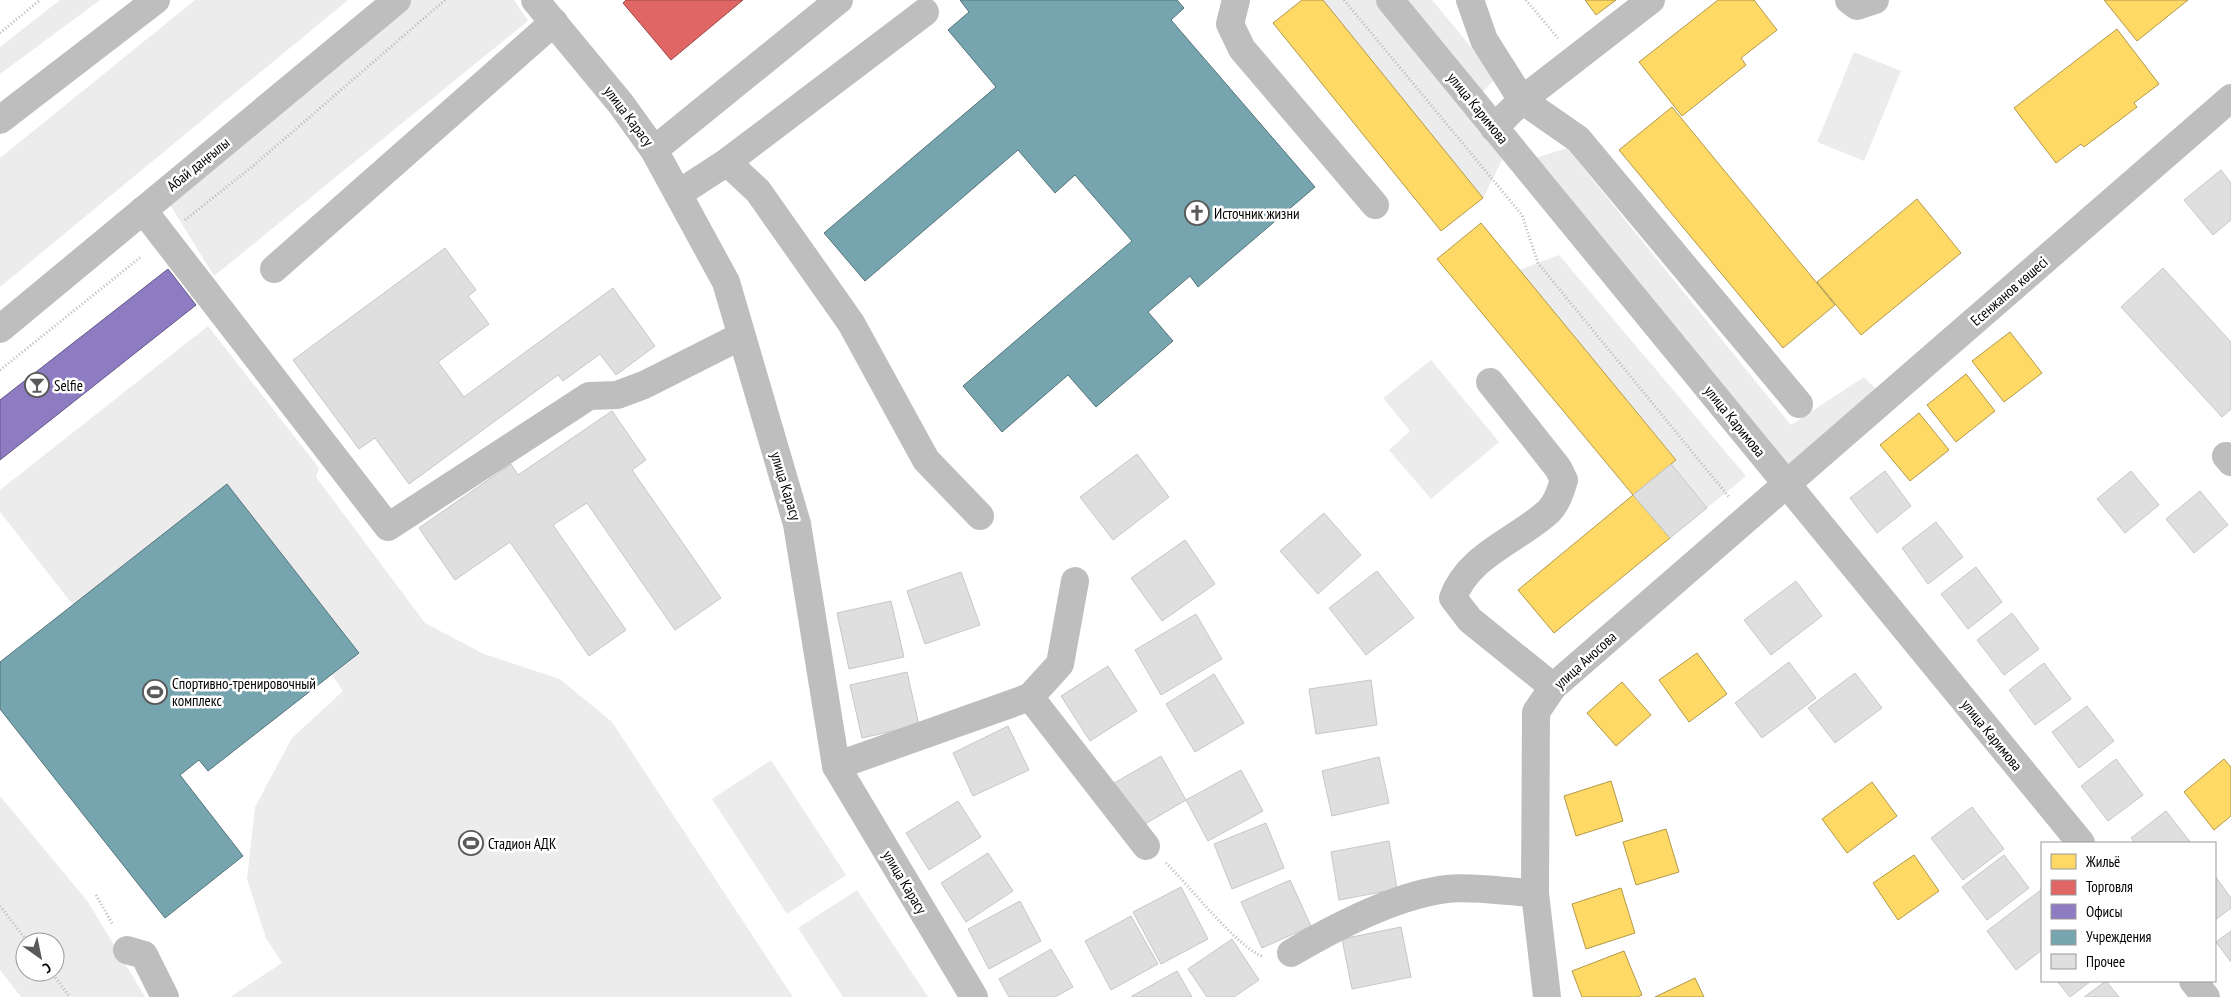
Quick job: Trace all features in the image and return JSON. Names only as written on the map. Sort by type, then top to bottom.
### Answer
[{"type":"street","points":[[0,120],[156,0]]},
{"type":"street","name":"Абай даңғылы","points":[[0,329],[397,0]]},
{"type":"street","name":"улица Карасу","points":[[535,0],[621,104],[654,150],[726,282],[798,524],[836,766],[974,997]]},
{"type":"street","points":[[654,150],[839,0]]},
{"type":"street","points":[[1236,0],[1230,24],[1242,49],[1375,205]]},
{"type":"street","name":"улица Каримова","points":[[1390,0],[2080,842]]},
{"type":"street","points":[[1470,0],[1484,40],[1522,100],[1578,139],[1799,404]]},
{"type":"street","points":[[1494,128],[1522,100],[1651,0]]},
{"type":"street","points":[[1849,0],[1857,6],[1875,0]]},
{"type":"street","points":[[678,194],[727,162],[925,12]]},
{"type":"street","points":[[274,269],[554,22]]},
{"type":"street","name":"Есенжанов көшесі","points":[[1786,484],[2231,98]]},
{"type":"street","points":[[727,162],[758,190],[851,323],[926,460],[980,516]]},
{"type":"street","points":[[143,210],[388,527],[589,396],[617,396],[741,336]]},
{"type":"street","points":[[1490,382],[1558,468],[1564,480],[1560,494],[1550,510],[1507,539],[1474,566],[1458,583],[1453,598],[1470,620],[1553,687]]},
{"type":"street","name":"улица Аносова","points":[[1547,997],[1535,893],[1536,712],[1553,687],[1786,484]]},
{"type":"street","points":[[836,766],[1030,697],[1060,664],[1075,580]]},
{"type":"street","points":[[1030,697],[1146,846]]},
{"type":"street","points":[[1291,952],[1328,932],[1411,896],[1448,888],[1535,893]]},
{"type":"street","points":[[127,950],[144,954],[165,997]]},
{"type":"street","points":[[2194,982],[2206,997]]},
{"type":"path","points":[[0,33],[40,0]]},
{"type":"path","points":[[0,370],[253,166],[445,0]]},
{"type":"path","points":[[1344,0],[1522,215],[1538,263],[1734,504]]},
{"type":"path","points":[[1526,0],[1575,59]]},
{"type":"path","points":[[1146,846],[1184,880],[1237,938],[1256,954],[1266,958],[1291,952]]},
{"type":"path","points":[[96,895],[127,950]]},
{"type":"path","points":[[0,906],[20,932]]},
{"type":"path","points":[[59,982],[70,997]]},
{"type":"shaded area","points":[[60,0],[100,0],[0,74],[0,47]]},
{"type":"shaded area","points":[[195,0],[348,0],[0,287],[0,158]]},
{"type":"shaded area","points":[[409,0],[514,0],[528,21],[214,276],[169,203]]},
{"type":"shaded area","points":[[1323,0],[1432,0],[1486,65],[1493,81],[1473,102],[1509,146],[1483,198]]},
{"type":"shaded area","points":[[1854,52],[1901,71],[1864,161],[1817,142]]},
{"type":"shaded area","points":[[1567,148],[1791,425],[1864,377],[1885,398],[1786,484],[1522,162]]},
{"type":"shaded area","points":[[1559,255],[1746,476],[1707,508],[1671,464],[1676,459],[1519,270]]},
{"type":"shaded area","name":"Стадион АДК","points":[[208,326],[319,468],[316,477],[425,623],[484,654],[560,679],[612,722],[793,997],[230,997],[282,963],[266,938],[247,879],[255,807],[292,738],[343,691],[332,675],[359,653],[227,484],[73,605],[0,512],[0,490]]},
{"type":"shaded area","points":[[1431,360],[1499,442],[1431,499],[1389,450],[1410,431],[1383,398]]},
{"type":"shaded area","points":[[771,760],[846,875],[787,914],[712,799]]},
{"type":"shaded area","points":[[0,796],[88,902],[145,997],[21,997],[0,970]]},
{"type":"shaded area","points":[[857,890],[928,997],[843,997],[798,928]]},
{"type":"building: Жильё","points":[[1302,0],[1323,0],[1483,198],[1441,231],[1273,23]]},
{"type":"building: Жильё","points":[[1585,0],[1616,0],[1596,15]]},
{"type":"building: Жильё","points":[[1718,0],[1754,0],[1777,30],[1741,58],[1746,65],[1682,116],[1639,62]]},
{"type":"building: Жильё","points":[[2104,0],[2188,0],[2137,41]]},
{"type":"building: Жильё","points":[[2117,29],[2159,84],[2134,103],[2137,107],[2084,147],[2081,144],[2056,163],[2014,108]]},
{"type":"building: Жильё","points":[[1672,107],[1835,305],[1783,348],[1619,150]]},
{"type":"building: Жильё","points":[[1917,199],[1961,253],[1861,335],[1817,282]]},
{"type":"building: Жильё","points":[[1481,223],[1676,460],[1633,495],[1437,259]]},
{"type":"building: Жильё","points":[[2010,332],[2042,373],[2004,402],[1972,361]]},
{"type":"building: Жильё","points":[[1966,374],[1995,411],[1956,442],[1927,405]]},
{"type":"building: Жильё","points":[[1919,413],[1949,450],[1910,481],[1880,445]]},
{"type":"building: Жильё","points":[[1633,495],[1670,538],[1554,633],[1518,590]]},
{"type":"building: Жильё","points":[[1697,653],[1727,694],[1689,722],[1659,680]]},
{"type":"building: Жильё","points":[[1622,682],[1651,715],[1616,746],[1587,713]]},
{"type":"building: Жильё","points":[[2224,759],[2231,767],[2231,816],[2214,830],[2184,792]]},
{"type":"building: Жильё","points":[[1611,781],[1623,821],[1576,836],[1564,796]]},
{"type":"building: Жильё","points":[[1872,782],[1897,816],[1847,853],[1822,819]]},
{"type":"building: Жильё","points":[[1666,829],[1679,872],[1636,885],[1623,842]]},
{"type":"building: Жильё","points":[[1914,855],[1939,891],[1898,920],[1873,883]]},
{"type":"building: Жильё","points":[[1621,888],[1635,933],[1586,949],[1572,904]]},
{"type":"building: Жильё","points":[[1624,951],[1642,995],[1637,997],[1582,997],[1572,971]]},
{"type":"building: Жильё","points":[[1695,978],[1704,997],[1655,997]]},
{"type":"building: Торговля","points":[[626,0],[743,0],[671,60],[623,3]]},
{"type":"building: Офисы","points":[[168,269],[196,305],[0,460],[0,400]]},
{"type":"building: Учреждения","name":"Источник жизни","points":[[960,0],[1177,0],[1184,8],[1171,20],[1315,187],[1198,287],[1190,276],[1148,312],[1173,341],[1096,407],[1068,375],[1002,432],[963,386],[1132,241],[1075,175],[1055,193],[1018,150],[865,281],[824,233],[996,87],[948,30],[969,12]]},
{"type":"building: Учреждения","name":"Спортивно-тренировочный комплекс","points":[[227,484],[359,653],[208,771],[199,760],[180,775],[243,856],[165,918],[0,709],[0,662]]},
{"type":"building: Прочее","points":[[2221,170],[2231,183],[2231,220],[2213,235],[2184,200]]},
{"type":"building: Прочее","points":[[445,248],[476,290],[468,296],[489,324],[438,362],[464,397],[613,288],[655,346],[616,375],[600,354],[563,381],[558,375],[409,484],[375,438],[359,449],[293,360]]},
{"type":"building: Прочее","points":[[2163,268],[2231,342],[2231,409],[2222,417],[2121,307]]},
{"type":"building: Прочее","points":[[612,411],[646,460],[632,470],[721,598],[675,630],[587,503],[553,525],[626,630],[589,656],[510,542],[455,580],[419,528],[511,464],[518,475]]},
{"type":"building: Прочее","points":[[1137,454],[1169,497],[1113,540],[1080,497]]},
{"type":"building: Прочее","points":[[1671,464],[1707,508],[1670,538],[1633,495]]},
{"type":"building: Прочее","points":[[1885,471],[1911,506],[1877,533],[1850,498]]},
{"type":"building: Прочее","points":[[2131,471],[2159,505],[2125,533],[2097,499]]},
{"type":"building: Прочее","points":[[2200,491],[2228,525],[2194,553],[2166,519]]},
{"type":"building: Прочее","points":[[1324,513],[1361,555],[1318,594],[1280,551]]},
{"type":"building: Прочее","points":[[1936,522],[1963,557],[1928,584],[1902,548]]},
{"type":"building: Прочее","points":[[1185,540],[1215,584],[1162,621],[1131,578]]},
{"type":"building: Прочее","points":[[1976,567],[2002,602],[1968,629],[1941,594]]},
{"type":"building: Прочее","points":[[1377,571],[1414,618],[1366,655],[1329,608]]},
{"type":"building: Прочее","points":[[961,572],[980,625],[925,644],[907,591]]},
{"type":"building: Прочее","points":[[1796,581],[1822,616],[1771,655],[1744,620]]},
{"type":"building: Прочее","points":[[891,601],[904,657],[849,669],[837,613]]},
{"type":"building: Прочее","points":[[2012,613],[2039,649],[2004,675],[1977,640]]},
{"type":"building: Прочее","points":[[1196,614],[1222,659],[1161,695],[1135,650]]},
{"type":"building: Прочее","points":[[1789,662],[1816,698],[1762,738],[1735,703]]},
{"type":"building: Прочее","points":[[2044,663],[2071,699],[2035,725],[2009,690]]},
{"type":"building: Прочее","points":[[1108,666],[1137,711],[1090,741],[1061,696]]},
{"type":"building: Прочее","points":[[907,672],[919,725],[862,738],[850,685]]},
{"type":"building: Прочее","points":[[1855,673],[1882,708],[1835,743],[1808,708]]},
{"type":"building: Прочее","points":[[1214,674],[1244,723],[1195,752],[1166,704]]},
{"type":"building: Прочее","points":[[1371,680],[1377,725],[1316,734],[1309,689]]},
{"type":"building: Прочее","points":[[2087,706],[2114,741],[2079,768],[2052,732]]},
{"type":"building: Прочее","points":[[1008,726],[1029,770],[973,796],[953,753]]},
{"type":"building: Прочее","points":[[1161,756],[1186,800],[1135,830],[1109,786]]},
{"type":"building: Прочее","points":[[1379,757],[1389,803],[1332,816],[1322,771]]},
{"type":"building: Прочее","points":[[2116,759],[2143,795],[2108,821],[2081,786]]},
{"type":"building: Прочее","points":[[1241,770],[1263,811],[1208,841],[1186,800]]},
{"type":"building: Прочее","points":[[958,801],[981,837],[929,870],[906,833]]},
{"type":"building: Прочее","points":[[1972,807],[2004,849],[1963,880],[1931,838]]},
{"type":"building: Прочее","points":[[2166,811],[2190,842],[2134,842],[2131,838]]},
{"type":"building: Прочее","points":[[1266,823],[1284,868],[1232,889],[1214,844]]},
{"type":"building: Прочее","points":[[1389,841],[1397,889],[1339,900],[1331,852]]},
{"type":"building: Прочее","points":[[988,853],[1013,891],[966,922],[941,883]]},
{"type":"building: Прочее","points":[[2004,855],[2029,888],[1987,920],[1962,887]]},
{"type":"building: Прочее","points":[[2216,877],[2231,898],[2231,908],[2216,919]]},
{"type":"building: Прочее","points":[[1290,880],[1311,926],[1262,948],[1241,902]]},
{"type":"building: Прочее","points":[[1181,887],[1208,939],[1161,964],[1133,912]]},
{"type":"building: Прочее","points":[[2041,890],[2041,951],[2016,970],[1987,931]]},
{"type":"building: Прочее","points":[[1020,901],[1041,941],[989,969],[968,929]]},
{"type":"building: Прочее","points":[[1131,916],[1158,964],[1111,990],[1085,941]]},
{"type":"building: Прочее","points":[[1401,927],[1411,977],[1352,989],[1342,939]]},
{"type":"building: Прочее","points":[[2231,931],[2231,962],[2216,942]]},
{"type":"building: Прочее","points":[[1232,939],[1259,980],[1234,997],[1207,997],[1188,969]]},
{"type":"building: Прочее","points":[[1051,949],[1073,987],[1055,997],[1009,997],[999,979]]},
{"type":"building: Прочее","points":[[1177,971],[1192,997],[1132,997],[1132,996]]},
{"type":"building: Прочее","points":[[2058,982],[2090,982],[2070,997]]},
{"type":"building: Прочее","points":[[2107,982],[2119,997],[2084,997]]},
{"type":"place","name":"Источник жизни","points":[[1197,213]]},
{"type":"place","name":"Selfie","points":[[37,385]]},
{"type":"place","name":"Спортивно-тренировочный комплекс","points":[[155,692]]},
{"type":"place","name":"Стадион АДК","points":[[471,843]]}]
